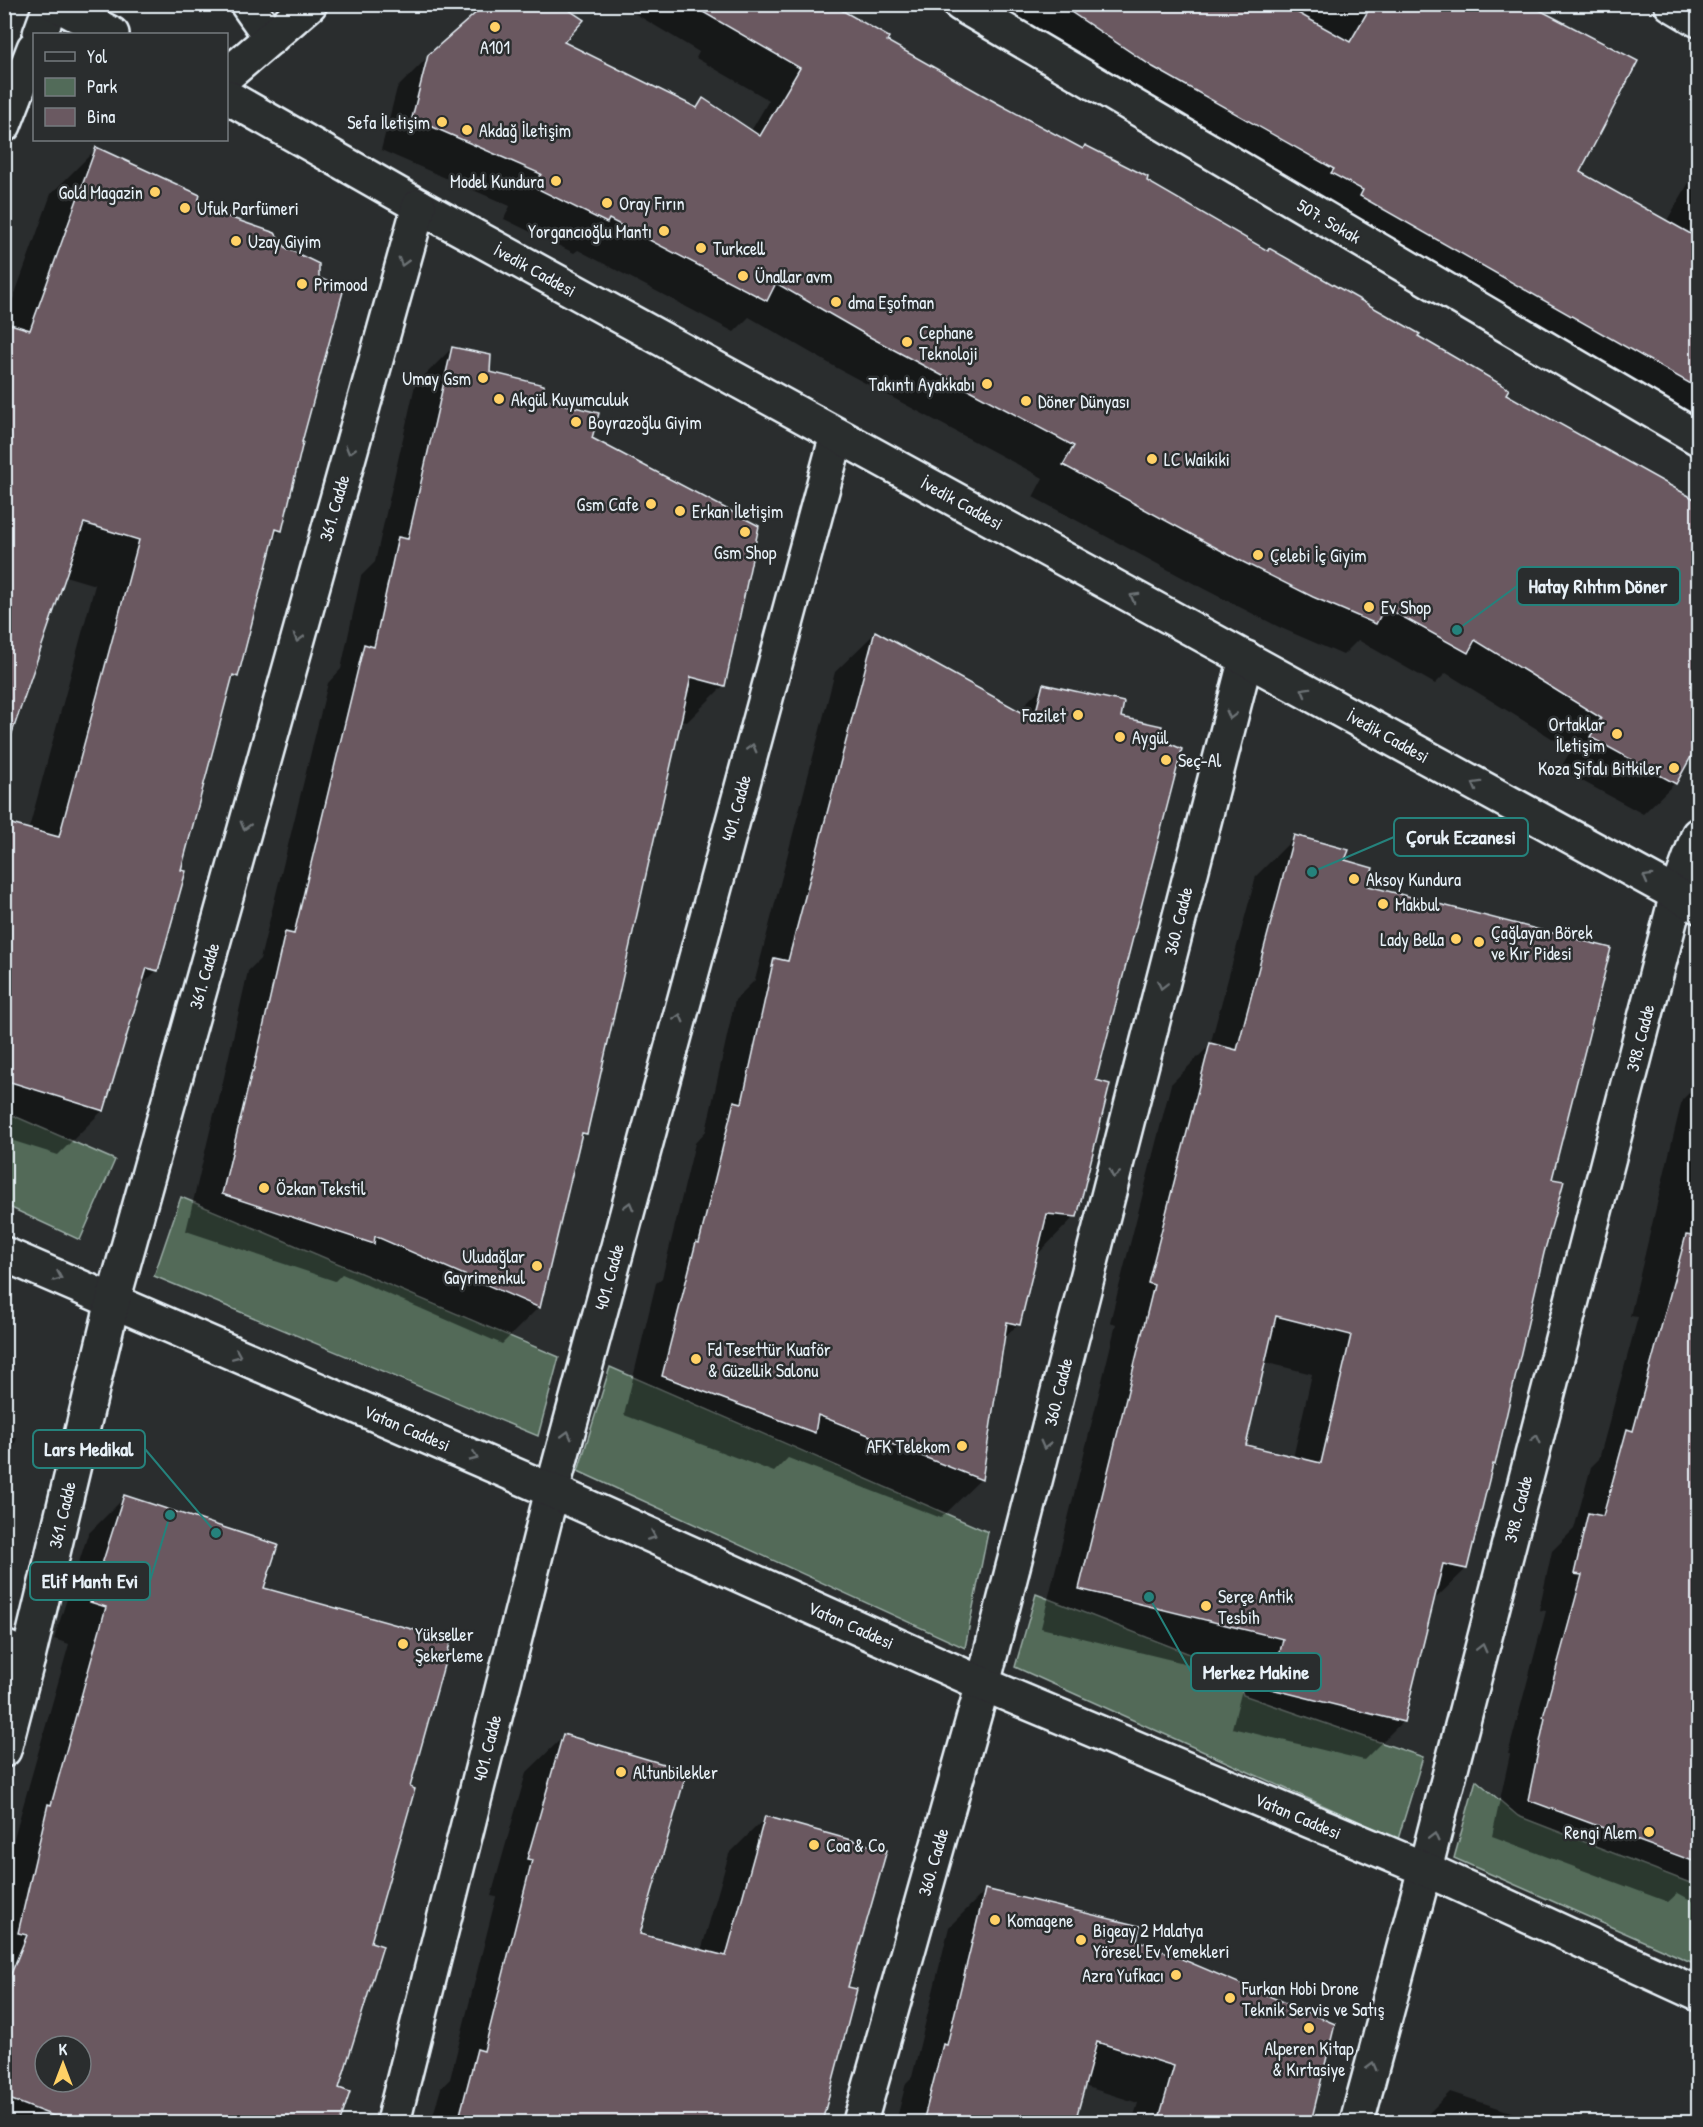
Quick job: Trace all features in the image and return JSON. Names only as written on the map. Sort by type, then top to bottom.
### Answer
[{"type":"street","points":[[40,33],[51,4]]},
{"type":"street","points":[[56,4],[110,33]]},
{"type":"street","points":[[247,4],[271,38]]},
{"type":"street","points":[[228,74],[310,4]]},
{"type":"street","name":"507. Sokak","points":[[960,4],[1698,438]]},
{"type":"street","points":[[1671,4],[1698,20]]},
{"type":"street","points":[[4,125],[33,51]]},
{"type":"street","name":"İvedik Caddesi","points":[[228,97],[418,206],[1688,900]]},
{"type":"street","name":"361. Cadde","points":[[4,1750],[16,1652],[418,206]]},
{"type":"street","name":"401. Cadde","points":[[393,2122],[552,1491],[837,435]]},
{"type":"street","name":"360. Cadde","points":[[860,2122],[983,1684],[1246,658]]},
{"type":"street","name":"398. Cadde","points":[[1357,2122],[1688,900],[1698,835]]},
{"type":"street","name":"Vatan Caddesi","points":[[4,1254],[552,1491],[983,1684],[1425,1869],[1698,1994]]},
{"type":"green space","points":[[5,1112],[115,1160],[80,1240],[5,1205]]},
{"type":"green space","points":[[181,1197],[559,1357],[538,1436],[154,1276]]},
{"type":"green space","points":[[610,1367],[988,1532],[965,1648],[578,1471]]},
{"type":"green space","points":[[1036,1594],[1236,1672],[1243,1695],[1423,1757],[1398,1839],[1015,1667]]},
{"type":"green space","points":[[1476,1780],[1518,1816],[1698,1886],[1698,1965],[1454,1858]]},
{"type":"building","points":[[486,4],[560,4],[584,20],[564,42],[697,108],[703,98],[760,136],[800,68],[689,4],[831,4],[889,37],[887,41],[997,103],[1083,149],[1085,145],[1148,177],[1147,181],[1268,251],[1269,248],[1420,334],[1418,336],[1509,389],[1506,394],[1698,501],[1698,744],[1676,784],[1590,737],[1601,718],[1475,640],[1468,653],[1385,607],[1376,624],[1313,597],[1235,558],[1063,465],[1074,446],[868,336],[776,283],[767,301],[609,219],[607,223],[534,187],[541,174],[412,118],[428,55]]},
{"type":"building","points":[[1059,4],[1282,4],[1350,42],[1372,4],[1528,4],[1638,61],[1580,172],[1698,238],[1698,388],[1360,196],[1363,190],[1331,173],[1334,169],[1153,67]]},
{"type":"building","points":[[96,147],[200,195],[197,206],[275,233],[286,248],[319,264],[319,278],[344,288],[302,442],[282,531],[276,529],[238,677],[233,675],[181,870],[186,871],[158,971],[147,968],[104,1111],[4,1080],[4,822],[59,837],[139,540],[84,523],[11,736],[4,735],[4,322],[30,330]]},
{"type":"building","points":[[452,347],[491,355],[490,372],[544,385],[546,400],[599,413],[592,438],[759,526],[725,686],[691,677],[587,1134],[582,1133],[540,1308],[375,1236],[374,1244],[222,1194],[285,932],[294,934],[364,644],[374,647],[398,537],[408,539]]},
{"type":"building","points":[[875,631],[1034,719],[1043,684],[1124,702],[1121,717],[1162,726],[1159,739],[1182,749],[1096,1080],[1110,1084],[1077,1217],[1047,1214],[1020,1325],[1007,1322],[982,1480],[818,1415],[815,1433],[662,1376],[696,1242],[699,1243],[734,1101],[742,1103],[774,958],[788,961]]},
{"type":"building","points":[[1294,835],[1349,850],[1345,860],[1373,868],[1368,886],[1611,948],[1552,1179],[1564,1181],[1544,1253],[1495,1465],[1493,1464],[1467,1569],[1443,1564],[1404,1722],[1271,1689],[1283,1639],[1079,1589],[1154,1285],[1148,1283],[1210,1043],[1237,1050]],"holes":[[[1276,1316],[1351,1335],[1321,1463],[1246,1445]]]},
{"type":"building","points":[[1686,1235],[1698,1237],[1698,1863],[1528,1800],[1545,1718],[1543,1717],[1582,1575],[1574,1574],[1588,1513],[1603,1516],[1627,1429],[1633,1431]]},
{"type":"building","points":[[124,1495],[278,1545],[264,1588],[451,1640],[410,1787],[415,1789],[371,1942],[383,1946],[339,2088],[350,2092],[340,2122],[69,2122],[4,2097],[4,1991],[27,1935],[18,1933],[48,1804],[51,1805],[106,1607],[90,1602]]},
{"type":"building","points":[[563,1734],[687,1771],[640,1934],[726,1956],[765,1816],[887,1850],[848,1987],[857,1989],[822,2122],[458,2122],[477,2049],[484,2051],[532,1860],[527,1859]]},
{"type":"building","points":[[985,1889],[1140,1926],[1137,1940],[1335,2024],[1311,2122],[1158,2122],[1174,2066],[1097,2042],[1075,2122],[923,2122],[943,2044],[947,2045]]},
{"type":"place","name":"A101","points":[[495,27]]},
{"type":"place","name":"Sefa İletişim","points":[[442,122]]},
{"type":"place","name":"Akdağ İletişim","points":[[467,130]]},
{"type":"place","name":"Model Kundura","points":[[556,181]]},
{"type":"place","name":"Gold Magazin","points":[[155,192]]},
{"type":"place","name":"Oray Fırın","points":[[607,203]]},
{"type":"place","name":"Ufuk Parfümeri","points":[[185,208]]},
{"type":"place","name":"Yorgancıoğlu Mantı","points":[[664,231]]},
{"type":"place","name":"Uzay Giyim","points":[[236,241]]},
{"type":"place","name":"Turkcell","points":[[701,248]]},
{"type":"place","name":"Ünallar avm","points":[[743,276]]},
{"type":"place","name":"Primood","points":[[302,284]]},
{"type":"place","name":"dma Eşofman","points":[[836,302]]},
{"type":"place","name":"Cephane Teknoloji","points":[[907,342]]},
{"type":"place","name":"Umay Gsm","points":[[483,378]]},
{"type":"place","name":"Takıntı Ayakkabı","points":[[987,384]]},
{"type":"place","name":"Akgül Kuyumculuk","points":[[499,399]]},
{"type":"place","name":"Döner Dünyası","points":[[1026,401]]},
{"type":"place","name":"Boyrazoğlu Giyim","points":[[576,422]]},
{"type":"place","name":"LC Waikiki","points":[[1152,459]]},
{"type":"place","name":"Gsm Cafe","points":[[651,504]]},
{"type":"place","name":"Erkan İletişim","points":[[680,511]]},
{"type":"place","name":"Gsm Shop","points":[[745,532]]},
{"type":"place","name":"Çelebi İç Giyim","points":[[1258,555]]},
{"type":"place","name":"Ev Shop","points":[[1369,607]]},
{"type":"place","name":"Hatay Rıhtım Döner","points":[[1457,630]]},
{"type":"place","name":"Fazilet","points":[[1078,715]]},
{"type":"place","name":"Ortaklar İletişim","points":[[1617,734]]},
{"type":"place","name":"Aygül","points":[[1120,737]]},
{"type":"place","name":"Seç-Al","points":[[1166,760]]},
{"type":"place","name":"Koza Şifalı Bitkiler","points":[[1674,768]]},
{"type":"place","name":"Çoruk Eczanesi","points":[[1312,872]]},
{"type":"place","name":"Aksoy Kundura","points":[[1354,879]]},
{"type":"place","name":"Makbul","points":[[1383,904]]},
{"type":"place","name":"Lady Bella","points":[[1456,939]]},
{"type":"place","name":"Çağlayan Börek ve Kır Pidesi","points":[[1479,942]]},
{"type":"place","name":"Özkan Tekstil","points":[[264,1188]]},
{"type":"place","name":"Uludağlar Gayrimenkul","points":[[537,1266]]},
{"type":"place","name":"Fd Tesettür Kuaför & Güzellik Salonu","points":[[696,1359]]},
{"type":"place","name":"AFK Telekom","points":[[962,1446]]},
{"type":"place","name":"Elif Mantı Evi","points":[[170,1515]]},
{"type":"place","name":"Lars Medikal","points":[[216,1533]]},
{"type":"place","name":"Merkez Makine","points":[[1149,1597]]},
{"type":"place","name":"Serçe Antik Tesbih","points":[[1206,1606]]},
{"type":"place","name":"Yükseller Şekerleme","points":[[403,1644]]},
{"type":"place","name":"Altunbilekler","points":[[621,1772]]},
{"type":"place","name":"Rengi Alem","points":[[1649,1832]]},
{"type":"place","name":"Coa & Co","points":[[814,1845]]},
{"type":"place","name":"Komagene","points":[[995,1920]]},
{"type":"place","name":"Bigeay 2 Malatya Yöresel Ev Yemekleri","points":[[1081,1940]]},
{"type":"place","name":"Azra Yufkacı","points":[[1176,1975]]},
{"type":"place","name":"Furkan Hobi Drone Teknik Servis ve Satış","points":[[1230,1998]]},
{"type":"place","name":"Alperen Kitap & Kırtasiye","points":[[1309,2028]]}]
